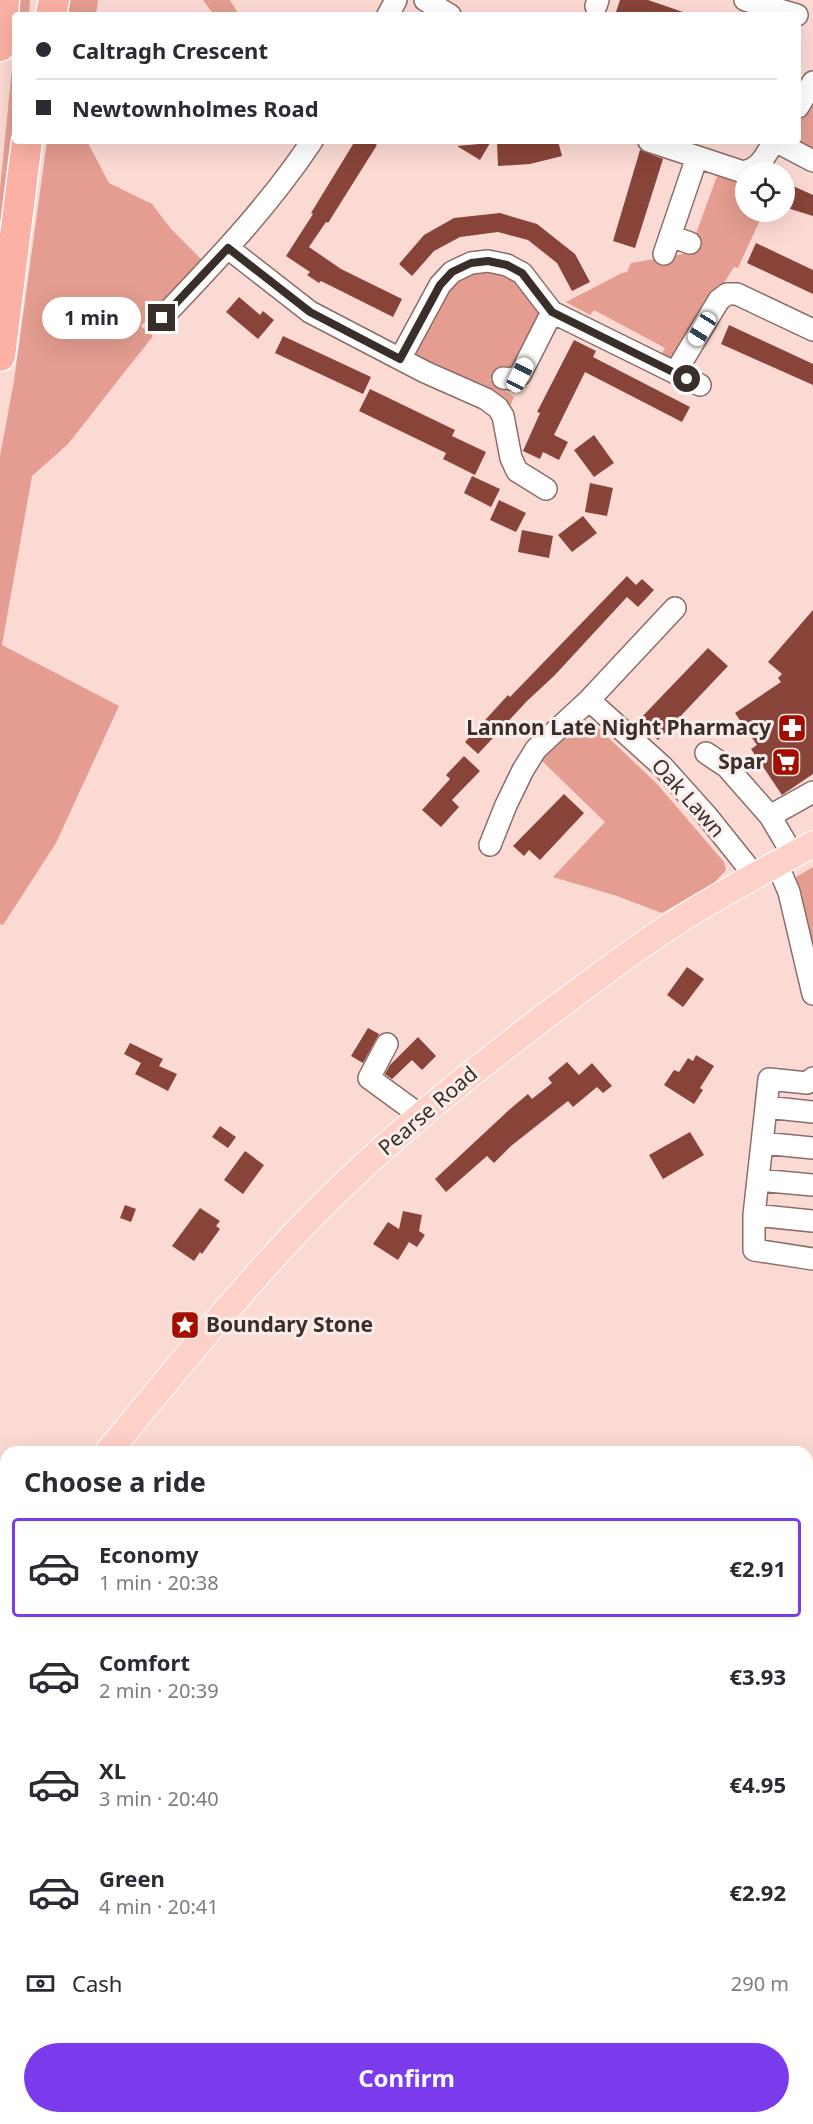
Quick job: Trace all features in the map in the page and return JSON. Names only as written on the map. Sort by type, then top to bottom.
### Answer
[{"type":"highway","points":[[0,46],[4,0]]},
{"type":"highway","points":[[0,356],[28,144]]},
{"type":"main road","name":"Pearse Road","points":[[113,1446],[236,1298],[309,1219],[420,1116],[506,1045],[643,945],[679,920],[785,860]]},
{"type":"street","points":[[425,0],[445,12]]},
{"type":"street","points":[[745,0],[787,12]]},
{"type":"street","points":[[801,102],[813,82]]},
{"type":"street","points":[[162,318],[228,248],[310,144]]},
{"type":"street","points":[[659,144],[743,172],[753,170],[773,144]]},
{"type":"street","points":[[781,144],[813,161]]},
{"type":"street","points":[[675,244],[697,157]]},
{"type":"street","points":[[228,248],[310,312],[400,359],[486,399],[498,408],[503,416],[511,458],[517,471],[546,489]]},
{"type":"street","points":[[400,359],[440,285],[452,272],[471,263],[488,261],[507,265],[522,273],[552,312],[700,385]]},
{"type":"street","points":[[675,373],[719,300],[727,294],[737,294],[813,330]]},
{"type":"street","points":[[503,378],[512,379],[520,375],[552,312]]},
{"type":"street","points":[[490,845],[506,805],[536,749],[589,700],[675,608]]},
{"type":"street","name":"Oak Lawn","points":[[589,700],[663,767],[707,816],[785,860]]},
{"type":"street","points":[[706,753],[727,767],[770,816],[785,860],[789,892],[813,994]]},
{"type":"street","points":[[770,816],[813,792]]},
{"type":"street","points":[[387,1044],[369,1078],[420,1116]]},
{"type":"street","points":[[813,1078],[807,1083],[769,1079],[754,1215],[754,1250],[813,1259]]},
{"type":"street","points":[[766,1107],[813,1112]]},
{"type":"street","points":[[762,1143],[813,1148]]},
{"type":"street","points":[[758,1180],[813,1185]]},
{"type":"street","points":[[754,1215],[813,1221]]},
{"type":"shaded area","points":[[19,0],[30,0],[29,12],[17,12]]},
{"type":"shaded area","points":[[65,0],[98,0],[96,12],[63,12]]},
{"type":"shaded area","points":[[203,0],[230,0],[237,12],[212,12]]},
{"type":"shaded area","points":[[12,68],[12,144],[15,144],[0,275],[0,188]]},
{"type":"shaded area","points":[[813,97],[813,153],[798,144],[801,144],[801,114]]},
{"type":"shaded area","points":[[47,144],[89,144],[109,183],[152,204],[171,229],[202,260],[141,326],[153,336],[68,444],[32,476],[2,645],[119,706],[56,843],[3,925],[0,924],[0,456],[14,381]]},
{"type":"shaded area","points":[[717,176],[735,180],[735,222],[759,222],[738,268],[734,267],[678,355],[665,359],[660,357],[665,348],[594,310],[590,315],[566,302],[627,272],[631,263],[689,253]]},
{"type":"shaded area","points":[[477,269],[506,272],[541,307],[539,323],[511,371],[498,368],[490,380],[514,397],[510,406],[425,363],[418,358],[415,349],[448,289],[459,278]]},
{"type":"shaded area","points":[[590,720],[658,785],[724,862],[726,870],[714,883],[662,913],[617,896],[553,877],[605,822],[540,759],[579,721]]},
{"type":"shaded area","points":[[813,867],[813,973],[796,877]]},
{"type":"building","points":[[620,0],[648,0],[683,12],[616,12]]},
{"type":"building","points":[[353,144],[377,145],[328,223],[326,222],[309,247],[341,269],[402,299],[393,317],[321,281],[319,283],[307,275],[310,272],[286,256],[313,214],[311,213]]},
{"type":"building","points":[[479,144],[489,144],[480,160],[457,146]]},
{"type":"building","points":[[497,144],[559,144],[562,156],[530,164],[498,166]]},
{"type":"building","points":[[640,150],[663,159],[635,248],[613,241]]},
{"type":"building","points":[[795,187],[813,195],[813,216],[795,210]]},
{"type":"building","points":[[500,213],[537,224],[575,254],[590,282],[572,291],[557,263],[528,240],[498,232],[460,237],[434,251],[412,276],[399,264],[424,235],[454,218]]},
{"type":"building","points":[[756,243],[813,270],[813,294],[747,263]]},
{"type":"building","points":[[239,297],[260,315],[263,311],[274,320],[258,339],[226,312]]},
{"type":"building","points":[[729,325],[813,364],[813,385],[721,344]]},
{"type":"building","points":[[283,336],[371,377],[363,394],[275,353]]},
{"type":"building","points":[[574,340],[596,351],[593,357],[690,407],[682,422],[585,372],[554,435],[568,442],[559,460],[543,452],[540,459],[523,451],[540,413],[537,412]]},
{"type":"building","points":[[370,389],[455,430],[452,436],[486,452],[475,475],[443,459],[446,453],[359,411]]},
{"type":"building","points":[[594,435],[614,463],[594,477],[574,450]]},
{"type":"building","points":[[472,476],[500,489],[491,507],[464,493]]},
{"type":"building","points":[[590,483],[613,488],[607,516],[585,512]]},
{"type":"building","points":[[499,500],[526,513],[516,532],[490,520]]},
{"type":"building","points":[[583,516],[597,533],[572,552],[558,535]]},
{"type":"building","points":[[522,530],[553,536],[549,558],[518,552]]},
{"type":"building","points":[[627,576],[636,585],[642,579],[654,590],[638,607],[627,597],[478,754],[465,742],[508,695],[510,697]]},
{"type":"building","points":[[813,610],[813,774],[782,795],[751,749],[757,745],[735,713],[781,682],[778,678],[782,674],[768,662]]},
{"type":"building","points":[[708,648],[728,666],[658,740],[638,721]]},
{"type":"building","points":[[464,756],[480,771],[452,800],[459,807],[441,827],[422,810],[450,779],[446,775]]},
{"type":"building","points":[[564,794],[584,813],[540,860],[529,850],[524,856],[513,846]]},
{"type":"building","points":[[687,967],[704,979],[683,1007],[667,995]]},
{"type":"building","points":[[368,1028],[379,1034],[363,1063],[351,1056]]},
{"type":"building","points":[[418,1037],[436,1056],[422,1070],[412,1060],[392,1079],[385,1074],[390,1065]]},
{"type":"building","points":[[130,1043],[163,1059],[159,1066],[177,1074],[168,1091],[135,1074],[141,1063],[124,1054]]},
{"type":"building","points":[[696,1055],[714,1066],[700,1088],[703,1090],[694,1104],[664,1085],[674,1070],[679,1072],[688,1058],[693,1061]]},
{"type":"building","points":[[567,1062],[579,1075],[592,1063],[612,1086],[603,1093],[597,1087],[573,1107],[568,1101],[511,1146],[494,1163],[487,1156],[446,1192],[435,1179],[528,1094],[532,1099],[552,1083],[548,1078]]},
{"type":"building","points":[[220,1126],[236,1137],[228,1148],[212,1137]]},
{"type":"building","points":[[690,1132],[704,1155],[663,1179],[649,1155]]},
{"type":"building","points":[[245,1151],[264,1165],[243,1194],[224,1180]]},
{"type":"building","points":[[125,1205],[136,1209],[131,1222],[120,1218]]},
{"type":"building","points":[[200,1208],[220,1221],[216,1226],[220,1229],[194,1261],[172,1246]]},
{"type":"building","points":[[403,1211],[422,1215],[419,1231],[425,1235],[417,1247],[409,1242],[398,1260],[373,1244],[388,1222],[399,1229]]},
{"type":"place","name":"Lannon Late Night Pharmacy","points":[[792,728]]},
{"type":"place","name":"Spar","points":[[786,762]]},
{"type":"place","name":"Boundary Stone","points":[[185,1325]]},
{"type":"route","points":[[162,318],[228,248],[310,312],[400,359],[440,285],[452,272],[471,263],[488,261],[507,265],[522,273],[552,312],[687,379]]}]
